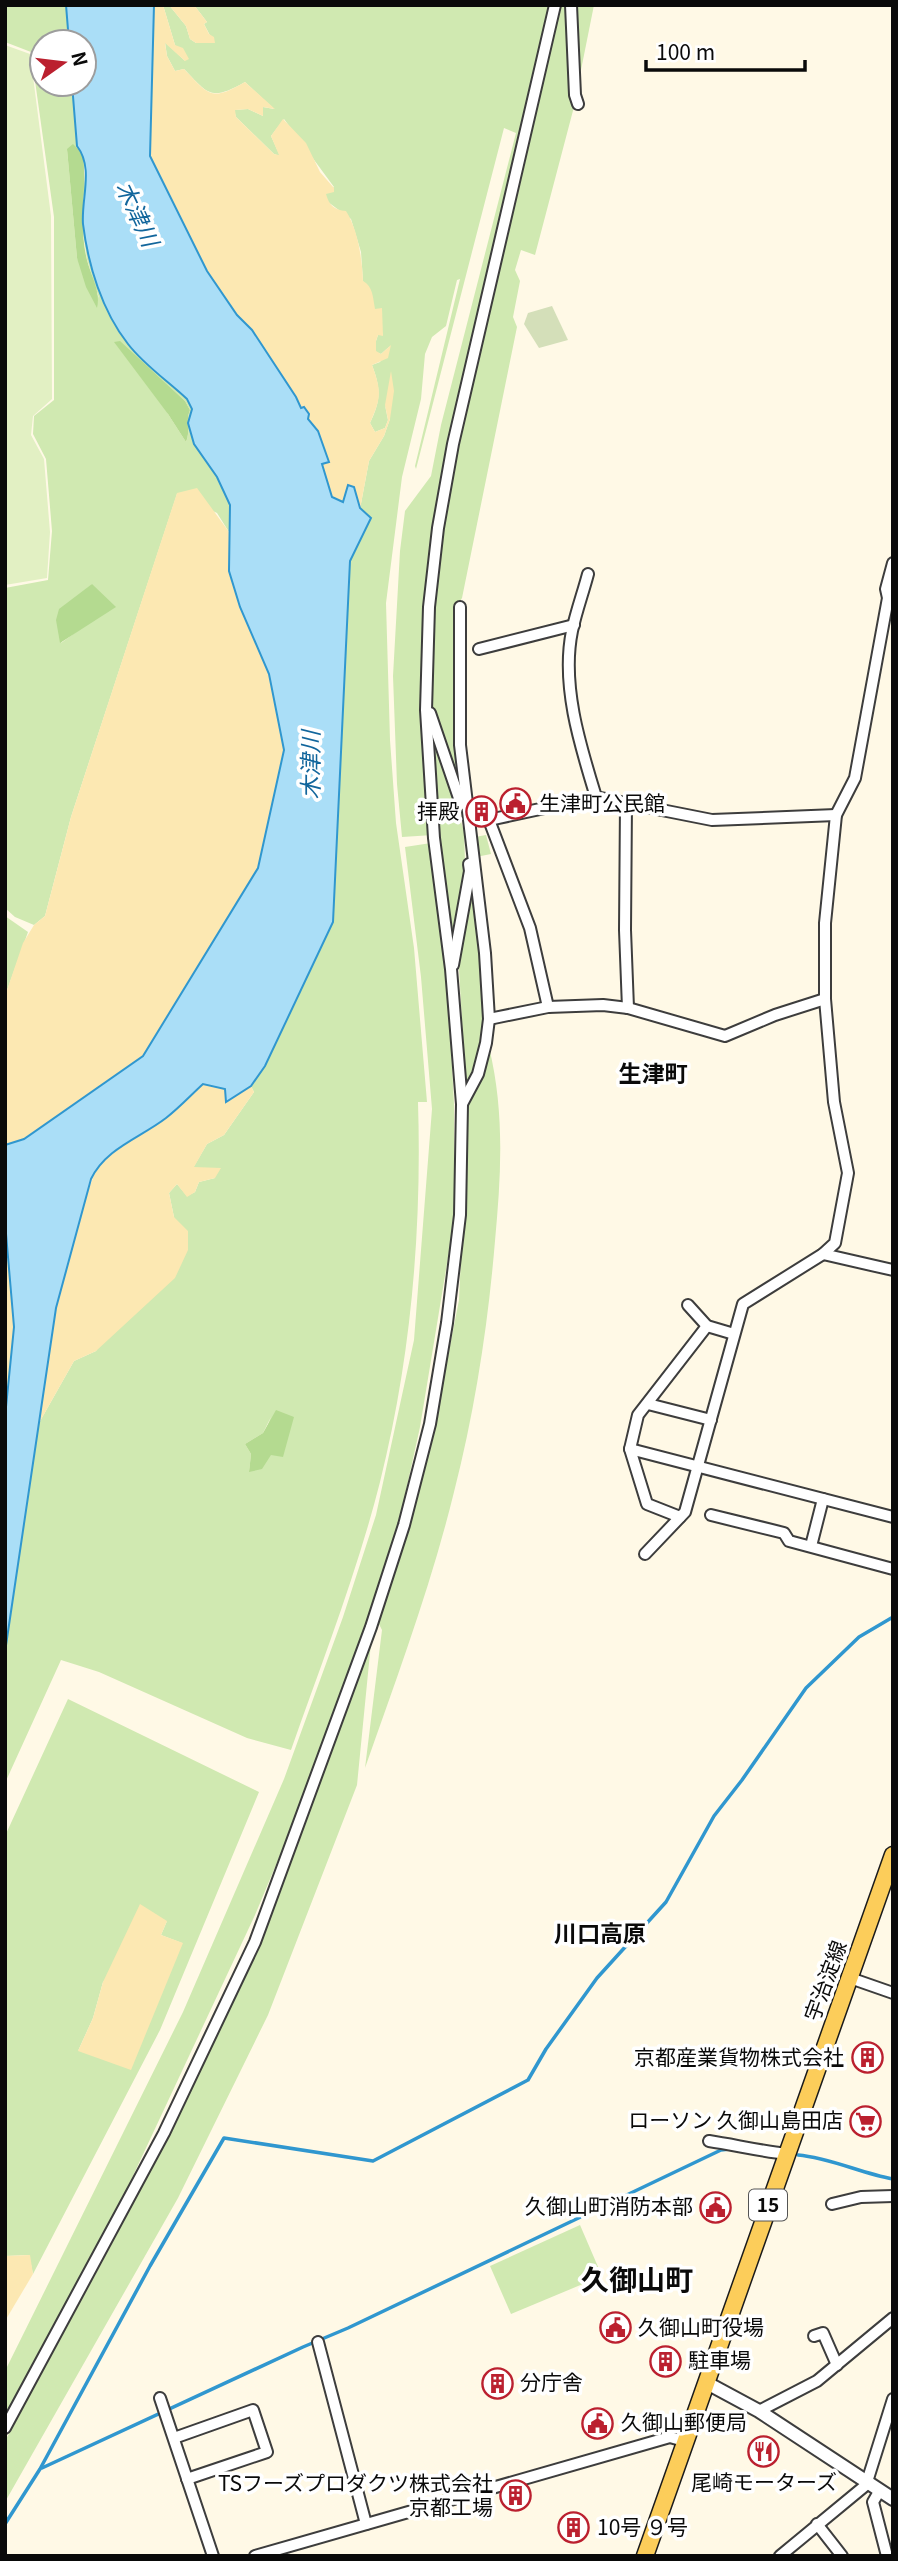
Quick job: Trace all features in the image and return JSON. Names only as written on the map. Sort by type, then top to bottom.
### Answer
[{"type":"main road","name":"宇治淀線","points":[[645,2556],[893,1855]]},
{"type":"street","points":[[5,2428],[164,2133],[255,1942],[371,1627],[404,1525],[431,1419],[447,1323],[460,1215],[462,1104],[451,968],[434,838],[426,710],[429,607],[438,528],[453,444],[555,5]]},
{"type":"street","points":[[570,5],[575,95],[578,104]]},
{"type":"street","points":[[645,1554],[685,1512],[743,1304],[823,1254],[835,1242],[848,1173],[834,1102],[825,999],[825,923],[836,815],[855,778],[890,598],[886,589],[893,563]]},
{"type":"street","points":[[588,573],[574,625],[569,662],[582,751],[596,797]]},
{"type":"street","points":[[460,607],[460,734],[489,1019],[478,1074],[462,1104]]},
{"type":"street","points":[[479,649],[574,625]]},
{"type":"street","points":[[426,710],[430,711],[471,835],[468,852],[470,872],[455,959],[451,968]]},
{"type":"street","points":[[489,820],[596,797],[712,820],[836,815]]},
{"type":"street","points":[[626,803],[625,930],[628,1008]]},
{"type":"street","points":[[471,835],[485,832],[489,820]]},
{"type":"street","points":[[489,820],[530,928],[548,1007]]},
{"type":"street","points":[[489,1019],[548,1007],[603,1005],[628,1008],[725,1036],[775,1015],[825,999]]},
{"type":"street","points":[[823,1254],[893,1270]]},
{"type":"street","points":[[688,1305],[707,1326],[734,1334]]},
{"type":"street","points":[[680,1517],[647,1504],[630,1449],[638,1415],[707,1326]]},
{"type":"street","points":[[648,1404],[711,1420]]},
{"type":"street","points":[[630,1449],[893,1517]]},
{"type":"street","points":[[811,1546],[823,1499]]},
{"type":"street","points":[[711,1516],[784,1533],[789,1541],[893,1569]]},
{"type":"street","points":[[850,1978],[893,1993]]},
{"type":"street","points":[[709,2141],[742,2146],[755,2151],[787,2154]]},
{"type":"street","points":[[832,2204],[861,2197],[893,2196]]},
{"type":"street","points":[[759,2411],[817,2381],[893,2318]]},
{"type":"street","points":[[814,2336],[823,2333],[837,2364]]},
{"type":"street","points":[[318,2342],[366,2524]]},
{"type":"street","points":[[707,2383],[759,2411],[893,2499]]},
{"type":"street","points":[[160,2398],[214,2556]]},
{"type":"street","points":[[780,2556],[867,2482],[893,2399]]},
{"type":"street","points":[[174,2438],[253,2410],[267,2452],[187,2479]]},
{"type":"street","points":[[254,2556],[670,2437],[684,2441]]},
{"type":"street","points":[[880,2490],[873,2502],[887,2556]]},
{"type":"street","points":[[817,2524],[842,2556]]},
{"type":"green space","points":[[5,5],[66,5],[68,28],[28,28],[28,51],[5,42]]},
{"type":"green space","points":[[163,5],[169,5],[186,26],[190,39],[196,43],[214,43],[204,24],[207,22],[194,5],[554,5],[450,430],[434,525],[429,571],[433,835],[402,837],[393,676],[400,551],[405,511],[431,476],[441,425],[516,133],[504,128],[416,469],[460,279],[457,280],[446,326],[432,337],[425,354],[421,399],[402,477],[386,603],[390,740],[396,823],[414,948],[427,1102],[418,1102],[416,1245],[407,1341],[391,1435],[361,1550],[291,1750],[247,1738],[99,1672],[61,1660],[5,1783],[5,1652],[39,1423],[74,1361],[96,1351],[174,1217],[169,1193],[177,1184],[187,1196],[195,1192],[199,1182],[215,1178],[206,1169],[193,1168],[207,1144],[224,1135],[254,1092],[251,1086],[265,1066],[333,922],[350,561],[371,518],[360,509],[369,461],[384,436],[390,419],[385,405],[388,420],[385,428],[375,432],[370,423],[379,394],[372,365],[380,362],[390,346],[381,354],[376,352],[378,335],[383,335],[363,281],[361,252],[351,219],[328,202],[325,194],[334,187],[284,119],[271,136],[280,156],[274,154],[236,117],[234,110],[248,109],[263,116],[263,107],[274,109],[245,82],[217,93],[205,90],[184,69],[175,71],[167,56],[165,42],[185,61],[175,45]],"holes":[[[271,1417],[249,1472],[251,1454],[245,1444],[263,1433]]]},
{"type":"green space","points":[[561,5],[570,5],[575,103],[535,255],[521,250],[515,270],[520,281],[513,317],[517,327],[462,598],[457,606],[461,792],[430,702],[432,610],[443,520],[465,411]]},
{"type":"green space","points":[[575,5],[594,5],[577,90]]},
{"type":"green space","points":[[5,45],[28,53],[28,98],[36,98],[51,216],[52,399],[33,416],[31,435],[44,459],[50,532],[47,578],[5,585]]},
{"type":"green space","points":[[37,98],[73,98],[77,146],[83,154],[86,201],[83,220],[93,271],[187,399],[192,409],[194,444],[217,477],[230,505],[229,532],[217,513],[177,494],[71,817],[45,916],[34,925],[15,917],[5,908],[5,588],[48,580],[52,531],[46,459],[33,434],[34,416],[54,400],[54,217]],"holes":[[[67,149],[85,200],[81,220],[87,259],[99,298],[77,258]],[[151,370],[185,401],[190,410],[186,442],[168,414]],[[92,584],[90,622],[61,643]]]},
{"type":"green space","points":[[73,144],[83,154],[84,247],[97,290],[97,308],[86,287],[77,258],[67,149]]},
{"type":"green space","points":[[552,306],[568,340],[539,348],[524,324],[528,313]]},
{"type":"green space","points":[[120,341],[185,401],[190,410],[186,442],[114,342]]},
{"type":"green space","points":[[92,584],[116,607],[60,643],[56,620],[59,609]]},
{"type":"green space","points":[[431,731],[464,831],[465,863],[455,955],[440,843]]},
{"type":"green space","points":[[486,835],[491,854],[476,857],[475,837]]},
{"type":"green space","points":[[431,843],[447,971],[454,1104],[454,1221],[420,1427],[400,1518],[368,1622],[309,1786],[255,1915],[102,2242],[5,2419],[5,2371],[183,2012],[284,1779],[343,1617],[376,1515],[414,1340],[432,1109],[421,977],[405,847]]},
{"type":"green space","points":[[473,876],[486,1018],[475,1072],[466,1090],[459,969]]},
{"type":"green space","points":[[5,916],[28,932],[5,996]]},
{"type":"green space","points":[[489,1047],[498,1096],[500,1168],[489,1304],[480,1367],[462,1461],[435,1562],[365,1768],[382,1630],[377,1620],[434,1427],[459,1300],[468,1105],[481,1080]]},
{"type":"green space","points":[[276,1410],[294,1417],[283,1457],[271,1455],[262,1469],[249,1472],[251,1454],[245,1444],[263,1433]]},
{"type":"green space","points":[[371,1643],[357,1785],[268,2015],[178,2198],[5,2502],[5,2441],[115,2238],[261,1941]]},
{"type":"green space","points":[[68,1699],[259,1792],[160,2030],[33,2274],[29,2255],[5,2256],[5,1836]],"holes":[[[167,1921],[161,1935],[182,1943],[78,2051],[93,2018],[103,1982]]]},
{"type":"green space","points":[[580,2225],[602,2276],[511,2314],[490,2266]]},
{"type":"sand","points":[[154,5],[163,5],[175,45],[183,48],[189,59],[185,61],[165,43],[167,56],[175,71],[184,69],[205,90],[217,94],[245,82],[275,109],[263,107],[263,116],[248,109],[235,110],[236,117],[274,154],[279,155],[271,136],[283,119],[306,143],[320,172],[334,188],[334,192],[326,194],[330,204],[346,211],[354,227],[363,281],[371,289],[375,309],[382,308],[383,336],[378,335],[376,351],[381,354],[391,345],[388,358],[372,365],[379,389],[378,401],[370,423],[375,432],[385,428],[388,420],[385,405],[391,371],[394,391],[390,419],[384,436],[369,461],[360,509],[354,487],[348,485],[343,502],[332,497],[322,464],[329,462],[318,431],[252,330],[237,315],[207,271],[150,156]]},
{"type":"sand","points":[[169,5],[194,5],[207,22],[204,24],[209,34],[214,37],[215,43],[196,43],[190,39],[186,26]]},
{"type":"sand","points":[[197,488],[229,532],[229,571],[240,607],[269,674],[284,750],[258,868],[143,1056],[24,1139],[5,1145],[5,996],[23,943],[34,925],[45,916],[71,817],[177,493]]},
{"type":"sand","points":[[203,1084],[226,1089],[226,1102],[251,1086],[254,1092],[224,1135],[207,1144],[194,1167],[221,1168],[215,1178],[199,1182],[195,1192],[187,1197],[177,1184],[169,1193],[174,1217],[188,1231],[188,1250],[175,1278],[96,1351],[74,1361],[39,1423],[56,1308],[86,1196],[98,1165],[125,1143],[166,1118]]},
{"type":"sand","points":[[5,1222],[14,1327],[5,1417]]},
{"type":"sand","points":[[140,1904],[167,1921],[161,1935],[183,1943],[131,2070],[78,2051],[93,2018],[103,1982]]},
{"type":"sand","points":[[30,2255],[33,2274],[5,2321],[5,2256]]},
{"type":"water","name":"木津川","points":[[66,5],[154,5],[150,156],[207,271],[237,315],[252,330],[301,408],[304,407],[309,414],[308,419],[318,431],[329,462],[322,464],[332,497],[343,502],[348,485],[354,487],[360,508],[371,518],[350,561],[333,922],[265,1066],[251,1086],[226,1102],[225,1089],[203,1084],[166,1118],[114,1151],[97,1168],[91,1179],[56,1308],[5,1652],[5,1417],[14,1327],[5,1222],[5,1145],[24,1139],[143,1056],[258,868],[284,750],[269,674],[240,607],[229,571],[230,505],[217,477],[194,444],[188,423],[192,409],[187,399],[134,352],[119,331],[104,302],[88,255],[83,224],[86,174],[85,164],[77,146],[73,98],[98,98],[98,28],[68,28]]},
{"type":"waterway","points":[[5,2524],[40,2469],[150,2266],[224,2138],[373,2161],[528,2080],[546,2049],[597,1978],[666,1902],[714,1816],[806,1688],[859,1637],[893,1617]]},
{"type":"waterway","points":[[42,2468],[348,2328],[721,2150],[730,2149]]},
{"type":"waterway","points":[[798,2155],[893,2179]]},
{"type":"place","name":"生津町公民館","points":[[516,804]]},
{"type":"place","name":"拝殿","points":[[482,812]]},
{"type":"place","name":"京都産業貨物株式会社","points":[[867,2058]]},
{"type":"place","name":"ローソン 久御山島田店","points":[[866,2121]]},
{"type":"place","name":"久御山町消防本部","points":[[716,2207]]},
{"type":"place","name":"久御山町役場","points":[[615,2328]]},
{"type":"place","name":"駐車場","points":[[665,2361]]},
{"type":"place","name":"分庁舎","points":[[497,2383]]},
{"type":"place","name":"久御山郵便局","points":[[598,2423]]},
{"type":"place","name":"尾崎モーターズ","points":[[764,2451]]},
{"type":"place","name":"TSフーズプロダクツ株式会社 京都工場","points":[[516,2496]]},
{"type":"place","name":"10号 ９号","points":[[574,2528]]},
{"type":"district","name":"生津町","points":[[653,1074]]},
{"type":"district","name":"川口高原","points":[[600,1934]]},
{"type":"district","name":"久御山町","points":[[637,2280]]}]
